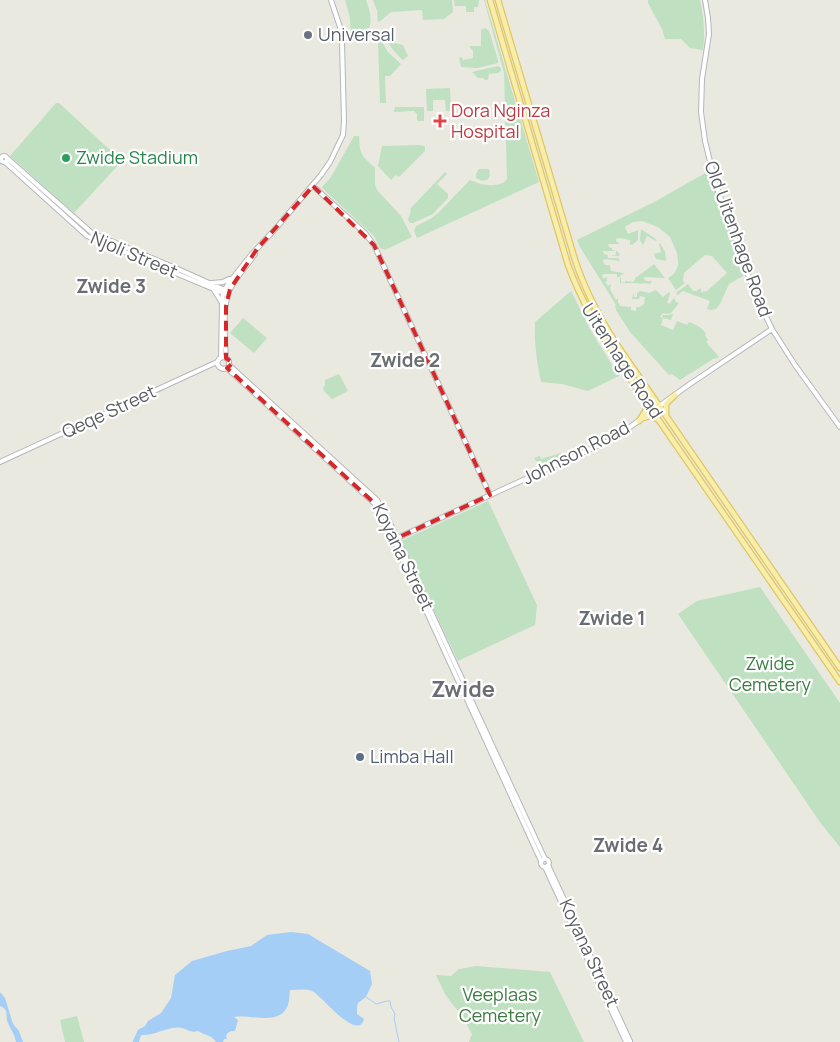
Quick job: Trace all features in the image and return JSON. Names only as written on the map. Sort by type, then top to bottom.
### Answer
[{"type":"main road","points":[[231,278],[222,303],[221,358],[218,366],[224,369],[228,367],[229,361],[226,358],[225,346],[226,293],[257,250],[327,168],[341,141],[344,129],[342,43],[340,27],[331,0]]},
{"type":"main road","name":"Uitenhage Road","points":[[490,0],[559,234],[575,283],[587,308],[602,336],[645,400],[840,682]]},
{"type":"main road","name":"Uitenhage Road","points":[[498,0],[575,260],[583,282],[607,330],[840,668]]},
{"type":"main road","name":"Old Uitenhage Road","points":[[705,0],[709,34],[701,101],[705,141],[720,198],[755,294],[772,329],[795,365],[840,427]]},
{"type":"main road","name":"Njoli Street","points":[[3,157],[89,232],[210,283],[226,293]]},
{"type":"main road","name":"Njoli Street","points":[[3,157],[87,236],[226,293]]},
{"type":"main road","points":[[313,186],[365,232],[374,245],[490,495]]},
{"type":"main road","points":[[210,283],[223,282],[231,278],[257,250]]},
{"type":"main road","points":[[214,289],[222,303]]},
{"type":"main road","name":"Johnson Road","points":[[395,539],[624,432],[652,410],[772,329]]},
{"type":"main road","points":[[221,358],[226,358]]},
{"type":"main road","name":"Qeqe Street","points":[[0,462],[218,362]]},
{"type":"main road","name":"Koyana Street","points":[[228,367],[373,496],[383,509],[462,685],[468,688],[466,692],[543,860],[541,865],[547,866]]},
{"type":"main road","points":[[666,416],[666,404],[675,395]]},
{"type":"main road","points":[[641,419],[646,410],[645,400]]},
{"type":"main road","points":[[641,419],[653,416],[660,421]]},
{"type":"main road","name":"Koyana Street","points":[[462,685],[459,691],[466,692]]},
{"type":"main road","name":"Koyana Street","points":[[543,860],[548,861],[547,866],[629,1042]]},
{"type":"highlighted area","points":[[313,186],[374,245],[490,495],[393,540],[372,501],[227,368],[233,363],[226,358],[226,306],[230,289],[257,249]]},
{"type":"green space","points":[[345,0],[366,0],[371,21],[369,28],[359,34],[360,39],[351,39],[350,18]]},
{"type":"green space","points":[[373,0],[452,0],[453,12],[444,19],[423,20],[422,10],[391,12],[379,22]]},
{"type":"green space","points":[[454,0],[479,0],[478,7],[474,7],[474,12],[466,12],[466,6],[455,6]]},
{"type":"green space","points":[[484,0],[539,182],[417,238],[414,231],[416,226],[438,213],[470,180],[492,185],[502,183],[507,179],[504,73]]},
{"type":"green space","points":[[648,0],[700,0],[704,25],[703,50],[690,48],[681,39],[665,39]]},
{"type":"green space","points":[[485,28],[489,31],[498,63],[478,68],[461,67],[459,58],[462,57],[463,60],[473,58],[473,51],[469,46],[481,46],[481,30]]},
{"type":"green space","points":[[381,30],[393,42],[403,45],[408,56],[403,60],[399,57]]},
{"type":"green space","points":[[378,42],[382,42],[388,52],[401,64],[390,76],[385,76],[386,103],[380,103]]},
{"type":"green space","points":[[498,66],[501,68],[501,71],[489,74],[488,80],[478,78],[472,72]]},
{"type":"green space","points":[[450,88],[451,111],[446,111],[445,100],[433,100],[433,111],[427,111],[426,89]]},
{"type":"green space","name":"Zwide Stadium","points":[[56,103],[59,103],[122,161],[74,213],[10,156]]},
{"type":"green space","points":[[395,107],[424,107],[424,121],[417,121],[417,114],[414,111],[394,112]]},
{"type":"green space","points":[[354,136],[359,136],[362,154],[375,168],[377,190],[401,216],[412,237],[385,250],[380,248],[374,236],[322,187],[331,177]]},
{"type":"green space","points":[[382,146],[425,146],[425,151],[399,177],[396,175],[391,180],[378,166]]},
{"type":"green space","points":[[479,169],[489,169],[490,176],[487,180],[482,181],[476,178]]},
{"type":"green space","points":[[709,171],[743,276],[729,284],[716,309],[707,309],[710,301],[683,291],[678,295],[676,294],[688,284],[693,291],[701,288],[703,293],[703,291],[707,291],[727,273],[712,256],[705,255],[684,273],[683,281],[685,283],[676,290],[668,278],[674,274],[678,266],[677,253],[670,237],[658,227],[642,221],[633,222],[625,227],[628,234],[638,230],[638,240],[632,245],[630,240],[619,238],[616,241],[619,244],[608,244],[612,250],[617,251],[620,255],[618,256],[609,255],[615,255],[616,251],[603,251],[604,254],[608,255],[608,258],[618,258],[620,261],[605,259],[603,261],[605,265],[610,265],[611,271],[624,273],[619,277],[617,277],[617,274],[603,274],[602,276],[604,279],[607,277],[605,282],[608,286],[611,284],[610,289],[616,300],[618,298],[620,306],[631,307],[631,310],[636,311],[636,307],[644,304],[645,297],[640,296],[639,299],[632,299],[634,292],[634,297],[637,297],[637,293],[640,291],[649,293],[656,290],[663,297],[669,292],[667,303],[670,304],[674,298],[679,303],[671,313],[663,313],[660,317],[662,318],[663,315],[673,314],[671,320],[663,318],[661,325],[673,330],[677,321],[687,325],[689,322],[701,328],[706,334],[708,340],[706,342],[719,357],[680,380],[672,374],[669,375],[630,332],[577,240],[656,201]]},
{"type":"green space","points":[[445,172],[447,174],[437,184],[448,194],[448,198],[433,214],[410,223],[408,220],[410,209]]},
{"type":"green space","points":[[641,229],[657,240],[647,236],[643,245],[640,240]]},
{"type":"green space","points":[[660,243],[665,252],[666,261],[656,259],[654,254],[661,252]]},
{"type":"green space","points":[[654,264],[665,278],[644,277],[645,281],[652,281],[650,284],[625,283],[625,281],[633,282],[635,277]]},
{"type":"green space","points":[[571,291],[591,331],[619,376],[588,391],[562,384],[541,382],[538,367],[535,345],[535,322]]},
{"type":"green space","points":[[243,318],[267,338],[254,353],[230,333]]},
{"type":"green space","points":[[339,374],[348,391],[332,399],[324,391],[325,380]]},
{"type":"green space","points":[[561,453],[561,457],[543,466],[541,461],[536,461],[534,458],[540,456],[541,459]]},
{"type":"green space","points":[[488,501],[537,605],[535,625],[458,661],[401,541]]},
{"type":"green space","name":"Zwide Cemetery","points":[[760,587],[840,703],[840,847],[822,825],[678,614],[697,601]]},
{"type":"green space","name":"Veeplaas Cemetery","points":[[476,966],[550,972],[584,1042],[469,1042],[472,1034],[461,1014],[445,994],[436,975],[451,976],[459,969]]},
{"type":"green space","points":[[77,1016],[84,1042],[65,1042],[60,1020]]},
{"type":"water","points":[[291,932],[308,934],[370,971],[372,984],[366,997],[358,1003],[357,1007],[357,1014],[364,1019],[360,1025],[348,1022],[314,992],[290,990],[288,1004],[282,1014],[269,1018],[234,1017],[238,1020],[235,1031],[229,1032],[226,1036],[227,1039],[224,1039],[223,1042],[216,1042],[210,1036],[198,1031],[177,1027],[141,1035],[139,1042],[135,1042],[148,1021],[161,1013],[171,998],[175,975],[192,961],[251,946],[267,935]]},
{"type":"water","points":[[0,992],[5,998],[13,1024],[19,1031],[23,1042],[16,1042],[7,1022],[6,1011],[0,1006]]},
{"type":"waterway","points":[[366,997],[376,1004],[390,1001],[395,1014],[394,1018],[399,1042]]},
{"type":"waterway","points":[[135,1042],[140,1031],[147,1028]]},
{"type":"place","name":"Universal","points":[[308,35]]},
{"type":"place","name":"Dora Nginza Hospital","points":[[440,121]]},
{"type":"place","name":"Zwide Stadium","points":[[66,158]]},
{"type":"place","name":"Limba Hall","points":[[360,757]]},
{"type":"district","name":"Zwide 3","points":[[111,286]]},
{"type":"district","name":"Zwide 2","points":[[405,360]]},
{"type":"district","name":"Zwide 1","points":[[612,618]]},
{"type":"district","name":"Zwide","points":[[463,689]]},
{"type":"district","name":"Zwide 4","points":[[628,845]]}]
